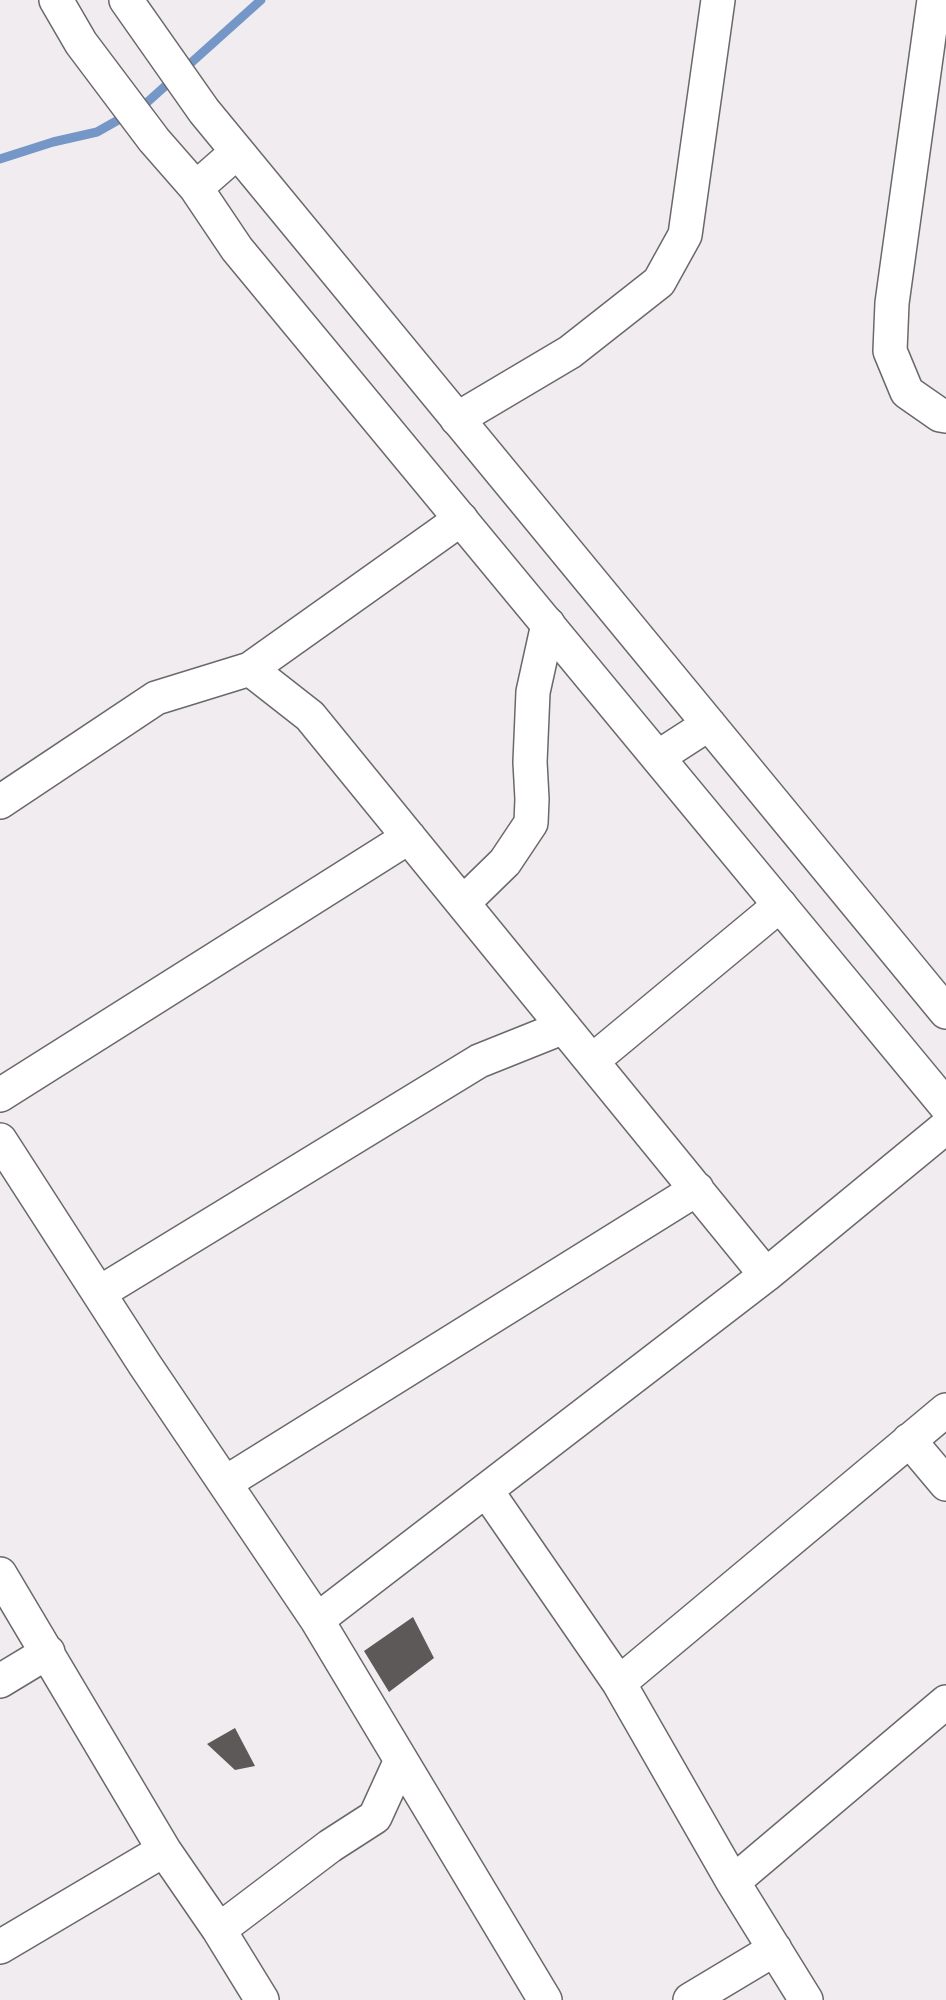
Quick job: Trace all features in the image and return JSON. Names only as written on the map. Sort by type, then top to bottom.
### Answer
[{"type":"street","points":[[56,0],[81,43],[154,140],[196,188],[237,249],[946,1106]]},
{"type":"street","points":[[457,419],[570,352],[659,282],[685,235],[718,0]]},
{"type":"street","points":[[934,0],[934,81],[892,303],[890,351],[907,392],[940,415],[946,416]]},
{"type":"street","points":[[128,4],[204,111],[237,152],[946,1012]]},
{"type":"street","points":[[196,188],[237,152]]},
{"type":"street","points":[[0,802],[156,698],[250,669],[461,519]]},
{"type":"street","points":[[463,903],[505,862],[531,823],[530,762],[533,692],[548,624]]},
{"type":"street","points":[[250,669],[310,716],[766,1275]]},
{"type":"street","points":[[658,757],[709,724]]},
{"type":"street","points":[[0,1095],[409,837]]},
{"type":"street","points":[[592,1061],[780,905]]},
{"type":"street","points":[[99,1293],[479,1061],[564,1027]]},
{"type":"street","points":[[317,1620],[766,1275],[946,1127]]},
{"type":"street","points":[[0,1140],[317,1620],[544,2000]]},
{"type":"street","points":[[225,1483],[697,1189]]},
{"type":"street","points":[[619,1683],[946,1410]]},
{"type":"street","points":[[909,1440],[946,1484]]},
{"type":"street","points":[[486,1490],[619,1683],[733,1882],[806,2000]]},
{"type":"street","points":[[0,1574],[164,1850],[219,1930],[262,2000]]},
{"type":"street","points":[[0,1681],[48,1652]]},
{"type":"street","points":[[733,1882],[946,1702]]},
{"type":"street","points":[[219,1930],[330,1846],[375,1817],[401,1760]]},
{"type":"street","points":[[0,1947],[164,1850]]},
{"type":"street","points":[[690,2000],[774,1949]]},
{"type":"building","points":[[413,1617],[434,1658],[389,1692],[364,1651]]},
{"type":"building","points":[[235,1728],[255,1766],[235,1770],[207,1744]]},
{"type":"waterway","points":[[0,159],[53,142],[97,132],[143,106],[261,0]]}]
